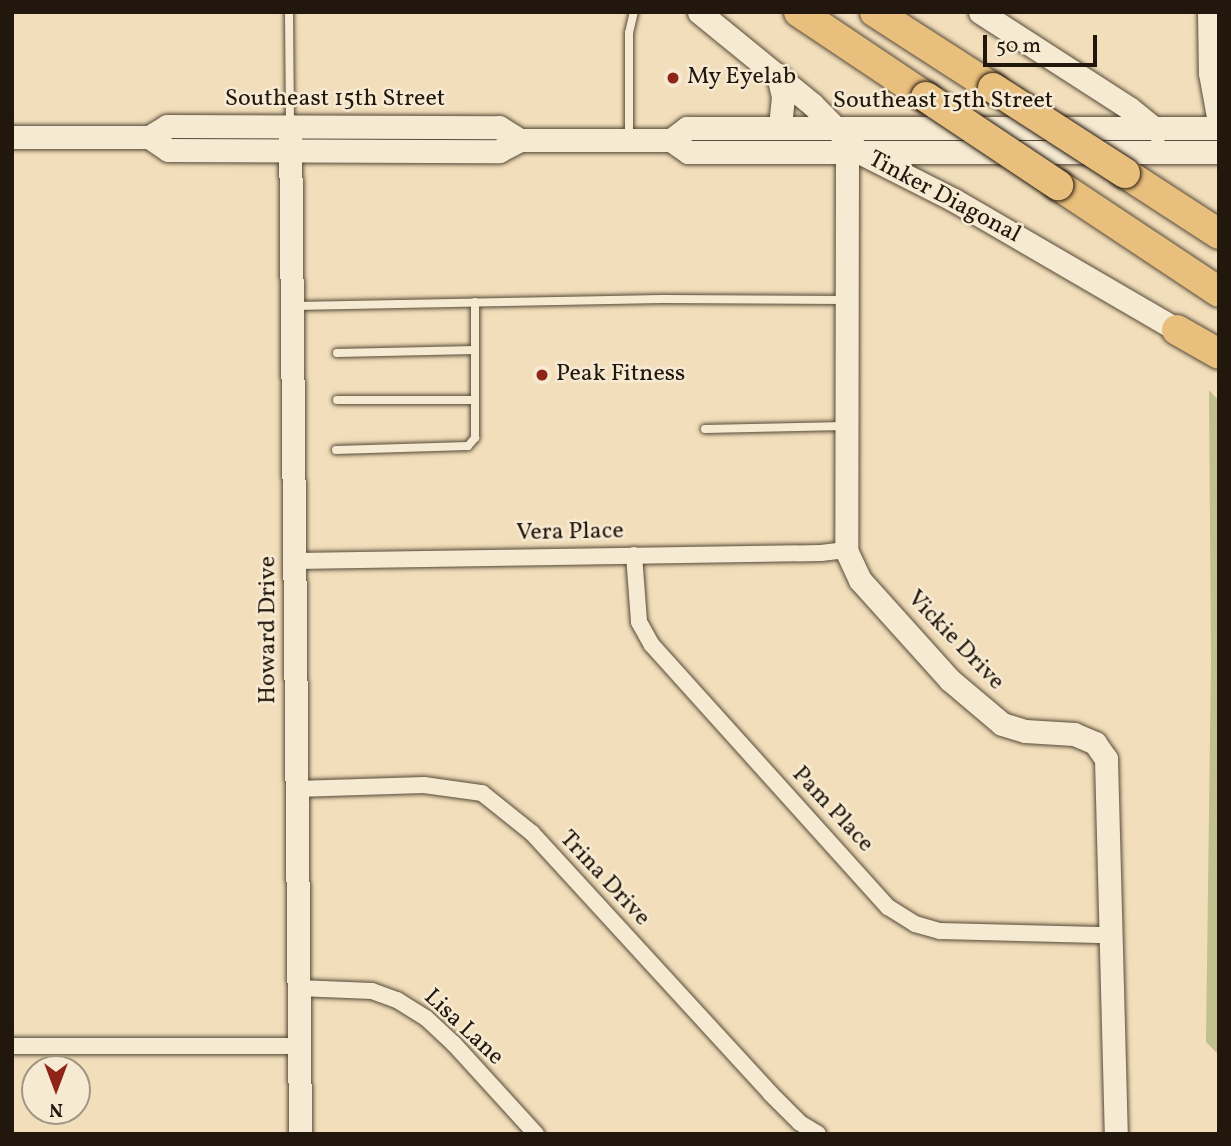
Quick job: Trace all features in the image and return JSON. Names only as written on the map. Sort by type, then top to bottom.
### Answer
[{"type":"highway","points":[[799,12],[1219,292]]},
{"type":"highway","points":[[875,12],[1219,233]]},
{"type":"highway","points":[[1177,330],[1219,354]]},
{"type":"street","name":"Tinker Diagonal","points":[[699,12],[778,75],[836,128],[853,152],[954,200],[1177,330]]},
{"type":"street","points":[[980,12],[1129,108],[1180,152]]},
{"type":"street","points":[[1209,12],[1219,122]]},
{"type":"street","points":[[778,75],[783,97],[780,128]]},
{"type":"street","name":"Southeast 15th Street","points":[[12,136],[149,137],[167,126],[499,127],[520,140]]},
{"type":"street","name":"Howard Drive","points":[[290,126],[300,1134]]},
{"type":"street","name":"Southeast 15th Street","points":[[671,140],[687,128],[1219,128]]},
{"type":"street","name":"Southeast 15th Street","points":[[149,137],[168,150],[499,151],[520,140],[671,140],[688,152],[1219,152]]},
{"type":"street","name":"Vickie Drive","points":[[853,152],[845,300],[846,550],[860,580],[950,680],[1002,724],[1025,731],[1074,734],[1095,743],[1106,759],[1116,1134]]},
{"type":"street","points":[[944,154],[946,181],[954,200]]},
{"type":"street","name":"Vera Place","points":[[295,561],[821,553],[846,550]]},
{"type":"street","name":"Pam Place","points":[[634,555],[639,622],[652,645],[888,907],[915,924],[940,932],[1109,935]]},
{"type":"street","name":"Trina Drive","points":[[296,789],[424,786],[482,793],[532,833],[770,1093],[800,1123],[818,1134]]},
{"type":"street","name":"Lisa Lane","points":[[298,988],[372,991],[397,1000],[426,1018],[454,1044],[536,1134]]},
{"type":"street","points":[[12,1046],[300,1046]]},
{"type":"lane","points":[[289,12],[290,126]]},
{"type":"lane","points":[[629,140],[629,33],[634,12]]},
{"type":"lane","points":[[292,306],[845,300]]},
{"type":"lane","points":[[336,450],[462,449],[475,438],[475,302]]},
{"type":"lane","points":[[337,353],[475,350]]},
{"type":"lane","points":[[337,400],[475,400]]},
{"type":"lane","points":[[705,429],[845,426]]},
{"type":"green space","points":[[1209,390],[1219,401],[1219,1055],[1206,1042],[1211,661]]},
{"type":"place","name":"My Eyelab","points":[[673,78]]},
{"type":"place","name":"Peak Fitness","points":[[542,375]]}]
